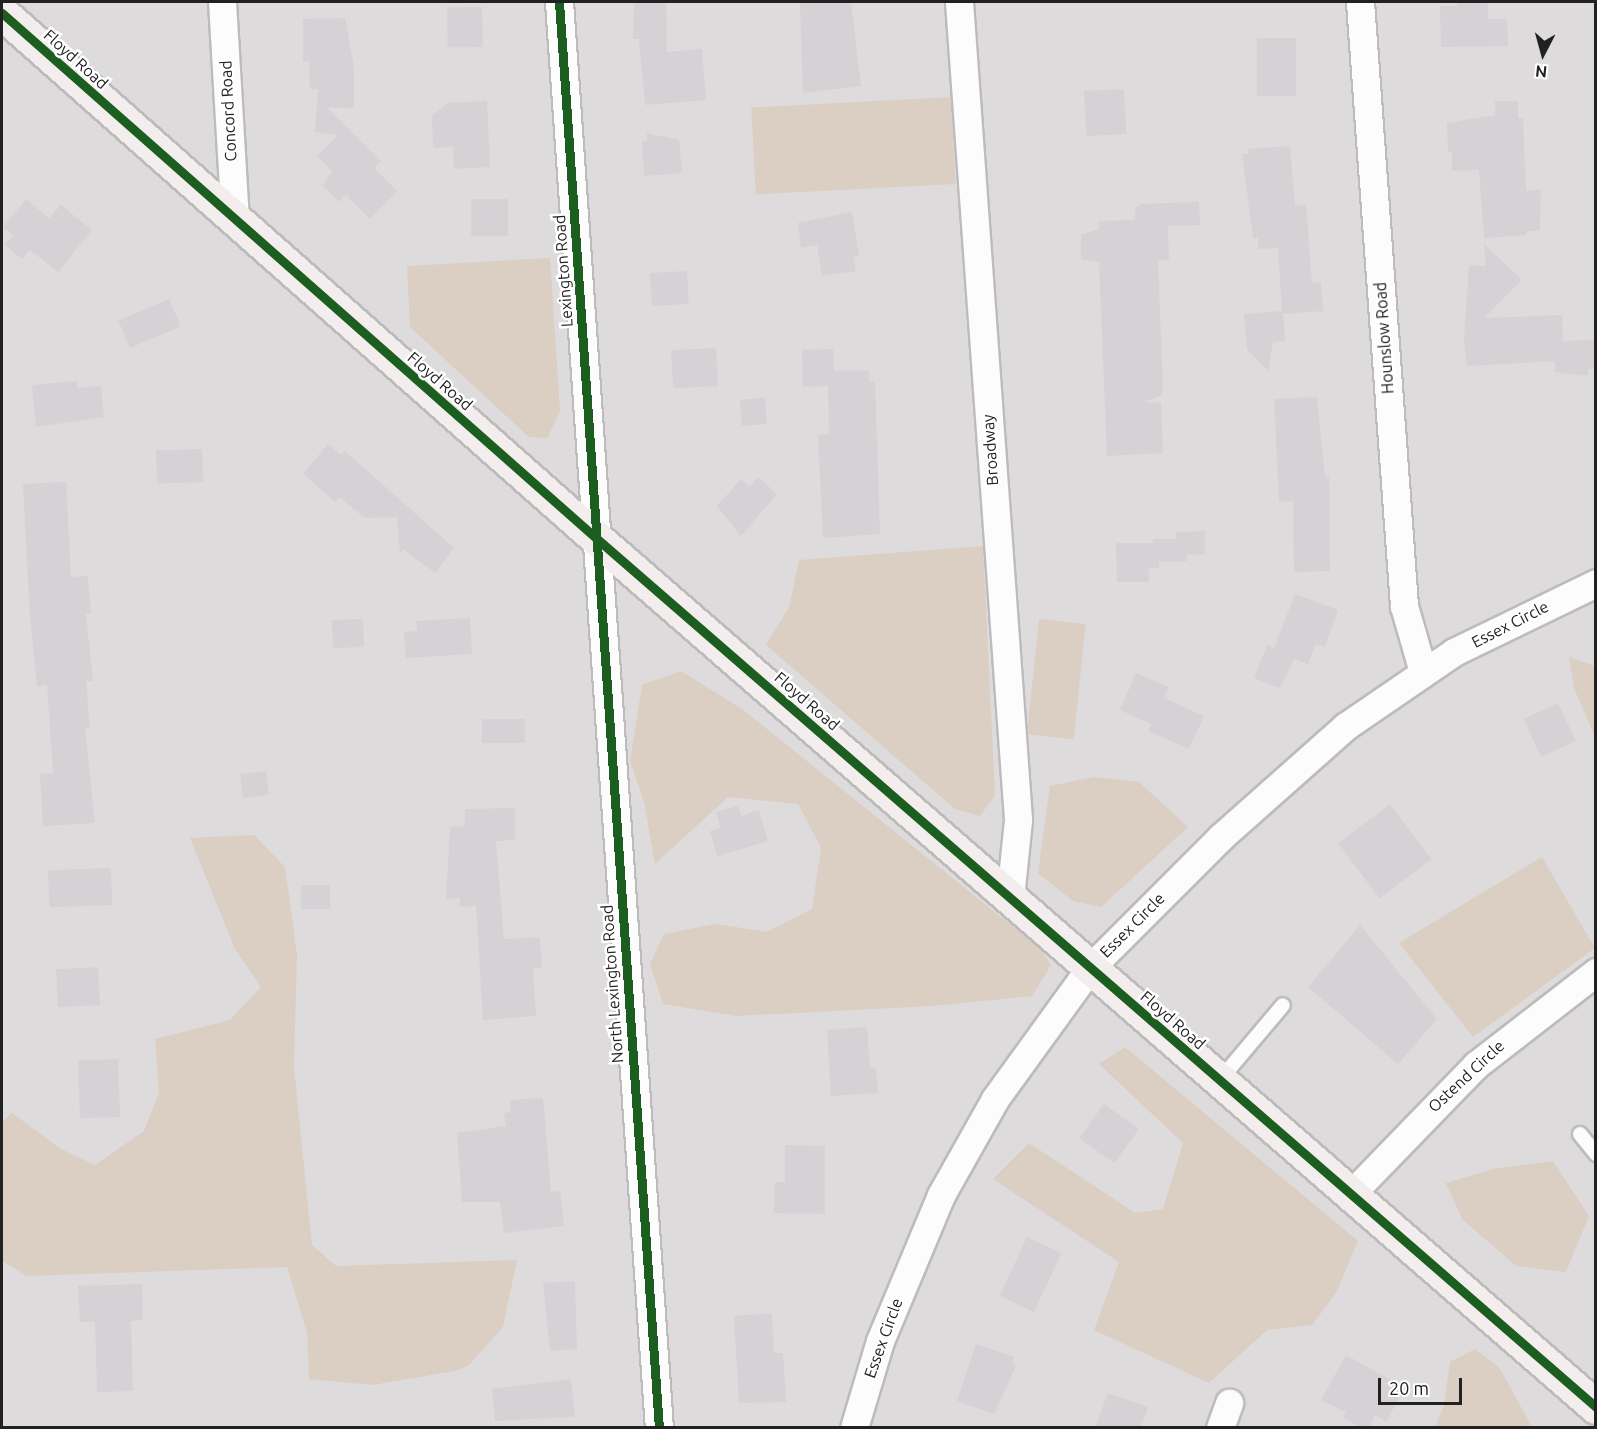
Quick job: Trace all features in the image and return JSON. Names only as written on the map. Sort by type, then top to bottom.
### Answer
[{"type":"street","name":"Concord Road","points":[[222,2],[235,221]]},
{"type":"street","name":"Lexington Road","points":[[559,2],[596,538]]},
{"type":"street","name":"Broadway","points":[[960,2],[1018,820],[1010,897]]},
{"type":"street","name":"Hounslow Road","points":[[1360,2],[1404,606],[1423,672]]},
{"type":"street","name":"Floyd Road","points":[[2,13],[596,538],[1596,1407]]},
{"type":"street","name":"North Lexington Road","points":[[596,538],[659,1428]]},
{"type":"street","name":"Essex Circle","points":[[854,1428],[880,1341],[941,1195],[995,1099],[1090,968],[1221,837],[1307,759],[1423,672],[1491,632],[1596,583]]},
{"type":"street","name":"Ostend Circle","points":[[1350,1195],[1476,1065],[1596,972]]},
{"type":"street","points":[[1529,1349],[1596,1376]]},
{"type":"lane","points":[[1220,1081],[1283,1005]]},
{"type":"lane","points":[[1580,1134],[1596,1154]]},
{"type":"shaded area","points":[[2,2],[1595,2],[1595,1427],[2,1427]]},
{"type":"shaded area","points":[[951,97],[956,184],[756,194],[751,107]]},
{"type":"shaded area","points":[[550,258],[560,411],[547,438],[529,437],[410,327],[407,266]]},
{"type":"shaded area","points":[[983,546],[995,795],[980,816],[955,809],[766,645],[789,607],[799,560]]},
{"type":"shaded area","points":[[1039,619],[1086,624],[1074,739],[1027,734]]},
{"type":"shaded area","points":[[1569,657],[1595,666],[1595,737],[1574,688]]},
{"type":"shaded area","points":[[681,671],[742,709],[1042,950],[1051,965],[1032,996],[932,1006],[736,1016],[663,1004],[650,964],[664,934],[716,924],[767,932],[812,909],[821,848],[798,804],[728,797],[655,864],[644,802],[630,761],[642,685]]},
{"type":"shaded area","points":[[1094,777],[1139,782],[1188,827],[1101,907],[1073,901],[1038,873],[1050,786]]},
{"type":"shaded area","points":[[254,835],[285,867],[297,954],[294,1066],[312,1245],[336,1266],[517,1260],[503,1327],[469,1365],[455,1371],[372,1385],[309,1379],[307,1333],[287,1267],[27,1276],[2,1261],[3,1121],[12,1113],[61,1149],[95,1165],[144,1131],[159,1093],[155,1039],[230,1020],[261,987],[235,949],[190,838]]},
{"type":"shaded area","points":[[1542,857],[1595,948],[1473,1037],[1399,943]]},
{"type":"shaded area","points":[[1125,1047],[1358,1241],[1336,1293],[1312,1325],[1267,1330],[1209,1383],[1094,1330],[1119,1262],[993,1179],[1029,1143],[1135,1213],[1163,1209],[1183,1143],[1099,1064]]},
{"type":"shaded area","points":[[1553,1161],[1589,1216],[1566,1272],[1516,1266],[1462,1219],[1446,1183],[1493,1169]]},
{"type":"shaded area","points":[[1475,1349],[1499,1367],[1532,1427],[1435,1427],[1444,1406],[1450,1362]]},
{"type":"building","points":[[634,2],[666,2],[667,52],[702,49],[706,100],[645,105],[639,39],[633,39]]},
{"type":"building","points":[[800,2],[851,2],[861,86],[803,93]]},
{"type":"building","points":[[1457,2],[1488,2],[1488,19],[1507,19],[1508,46],[1441,47],[1440,6],[1457,6]]},
{"type":"building","points":[[482,7],[483,47],[448,48],[447,8]]},
{"type":"building","points":[[345,18],[354,67],[354,108],[326,107],[381,161],[374,168],[397,191],[370,219],[346,195],[339,202],[323,186],[332,171],[317,156],[338,135],[315,132],[318,89],[310,89],[309,61],[303,61],[303,19]]},
{"type":"building","points":[[1257,38],[1296,38],[1296,96],[1257,96]]},
{"type":"building","points":[[1124,89],[1126,134],[1086,136],[1084,91]]},
{"type":"building","points":[[487,101],[490,167],[454,169],[453,147],[433,148],[432,116],[447,103]]},
{"type":"building","points":[[1495,101],[1518,101],[1518,118],[1523,118],[1526,191],[1541,190],[1540,231],[1526,231],[1526,235],[1484,238],[1479,170],[1452,171],[1452,152],[1448,152],[1447,123],[1495,115]]},
{"type":"building","points":[[647,133],[679,140],[682,173],[644,176],[642,141],[647,141]]},
{"type":"building","points":[[1290,146],[1295,206],[1306,205],[1312,283],[1321,282],[1323,311],[1283,314],[1285,341],[1273,342],[1268,371],[1247,349],[1244,314],[1282,311],[1278,248],[1258,249],[1258,238],[1253,238],[1242,154],[1248,154],[1248,149]]},
{"type":"building","points":[[26,199],[49,218],[61,205],[92,230],[58,272],[30,250],[22,259],[5,245],[13,235],[3,227]]},
{"type":"building","points":[[471,199],[508,199],[508,236],[471,236]]},
{"type":"building","points":[[1199,202],[1200,225],[1168,226],[1169,260],[1158,260],[1163,387],[1161,396],[1142,402],[1161,403],[1163,453],[1107,456],[1099,262],[1081,259],[1081,235],[1099,229],[1099,221],[1135,220],[1135,208],[1140,204]]},
{"type":"building","points":[[852,212],[859,256],[853,257],[856,271],[822,276],[817,245],[801,248],[798,223]]},
{"type":"building","points":[[1484,244],[1522,280],[1484,318],[1562,315],[1563,341],[1596,340],[1596,368],[1588,369],[1588,376],[1555,372],[1555,361],[1467,366],[1464,339],[1469,265],[1486,266]]},
{"type":"building","points":[[687,271],[689,304],[652,306],[650,273]]},
{"type":"building","points":[[169,299],[181,327],[130,348],[118,320]]},
{"type":"building","points":[[716,348],[718,386],[673,388],[671,350]]},
{"type":"building","points":[[833,349],[834,371],[869,370],[869,381],[875,381],[880,534],[823,538],[818,435],[829,434],[828,386],[803,387],[802,350]]},
{"type":"building","points":[[77,381],[77,388],[101,386],[104,417],[36,427],[32,385]]},
{"type":"building","points":[[1317,397],[1325,477],[1329,477],[1330,571],[1294,572],[1293,501],[1279,502],[1274,399]]},
{"type":"building","points":[[765,398],[767,424],[742,426],[740,400]]},
{"type":"building","points":[[328,444],[341,455],[345,451],[454,548],[435,573],[403,549],[400,554],[397,517],[365,518],[339,497],[335,502],[303,474]]},
{"type":"building","points":[[202,449],[203,482],[157,484],[156,451]]},
{"type":"building","points":[[758,477],[777,494],[741,536],[717,506],[741,479],[750,487]]},
{"type":"building","points":[[66,482],[71,577],[88,576],[91,614],[86,614],[93,681],[86,681],[90,728],[85,728],[95,823],[43,826],[40,774],[53,773],[47,685],[37,686],[30,618],[23,484]]},
{"type":"building","points":[[1205,531],[1205,554],[1187,555],[1187,561],[1159,562],[1159,568],[1149,568],[1149,582],[1117,582],[1116,543],[1153,543],[1153,539],[1176,539],[1176,532]]},
{"type":"building","points":[[1295,594],[1338,610],[1325,647],[1316,644],[1308,664],[1294,659],[1280,688],[1254,678],[1267,645],[1274,648]]},
{"type":"building","points":[[470,618],[472,654],[406,658],[404,632],[417,631],[416,621]]},
{"type":"building","points":[[363,619],[364,647],[333,648],[332,620]]},
{"type":"building","points":[[1136,673],[1169,687],[1164,698],[1204,716],[1189,749],[1148,731],[1151,724],[1120,710]]},
{"type":"building","points":[[1558,703],[1576,741],[1541,757],[1524,719]]},
{"type":"building","points":[[482,719],[525,719],[525,743],[482,743]]},
{"type":"building","points":[[266,771],[269,795],[243,798],[240,774]]},
{"type":"building","points":[[1390,804],[1432,859],[1380,898],[1338,843]]},
{"type":"building","points":[[738,806],[741,816],[759,810],[768,841],[717,856],[710,831],[721,828],[716,812]]},
{"type":"building","points":[[515,808],[515,840],[496,841],[504,939],[540,937],[542,968],[533,968],[536,1016],[483,1020],[476,906],[460,907],[460,898],[446,899],[450,827],[465,826],[465,809]]},
{"type":"building","points":[[111,868],[112,905],[49,907],[48,870]]},
{"type":"building","points":[[301,885],[330,885],[330,909],[301,909]]},
{"type":"building","points":[[1360,925],[1437,1019],[1398,1064],[1308,987]]},
{"type":"building","points":[[98,967],[100,1005],[58,1007],[56,969]]},
{"type":"building","points":[[867,1027],[870,1067],[876,1068],[878,1093],[831,1096],[827,1030]]},
{"type":"building","points":[[118,1059],[120,1117],[80,1118],[78,1060]]},
{"type":"building","points":[[543,1098],[551,1192],[560,1191],[564,1226],[504,1233],[500,1202],[462,1202],[457,1133],[506,1126],[504,1113],[511,1112],[510,1100]]},
{"type":"building","points":[[1104,1104],[1139,1129],[1114,1163],[1079,1138]]},
{"type":"building","points":[[785,1145],[825,1146],[825,1214],[774,1213],[775,1182],[785,1182]]},
{"type":"building","points":[[1027,1237],[1061,1253],[1034,1312],[1000,1296]]},
{"type":"building","points":[[575,1281],[577,1349],[550,1351],[543,1283]]},
{"type":"building","points":[[142,1284],[143,1320],[131,1321],[133,1391],[97,1392],[95,1322],[80,1322],[78,1286]]},
{"type":"building","points":[[772,1313],[774,1353],[783,1353],[786,1402],[739,1403],[734,1316]]},
{"type":"building","points":[[976,1344],[1014,1357],[1012,1364],[1016,1366],[994,1414],[957,1401]]},
{"type":"building","points":[[1346,1355],[1405,1388],[1386,1422],[1375,1415],[1369,1428],[1361,1428],[1343,1417],[1346,1412],[1321,1400]]},
{"type":"building","points":[[571,1379],[575,1417],[495,1421],[492,1389]]},
{"type":"building","points":[[1108,1393],[1148,1407],[1141,1428],[1095,1428]]},
{"type":"cycle path","points":[[559,2],[659,1428]]},
{"type":"cycle path","points":[[2,13],[596,538],[1596,1407]]}]
